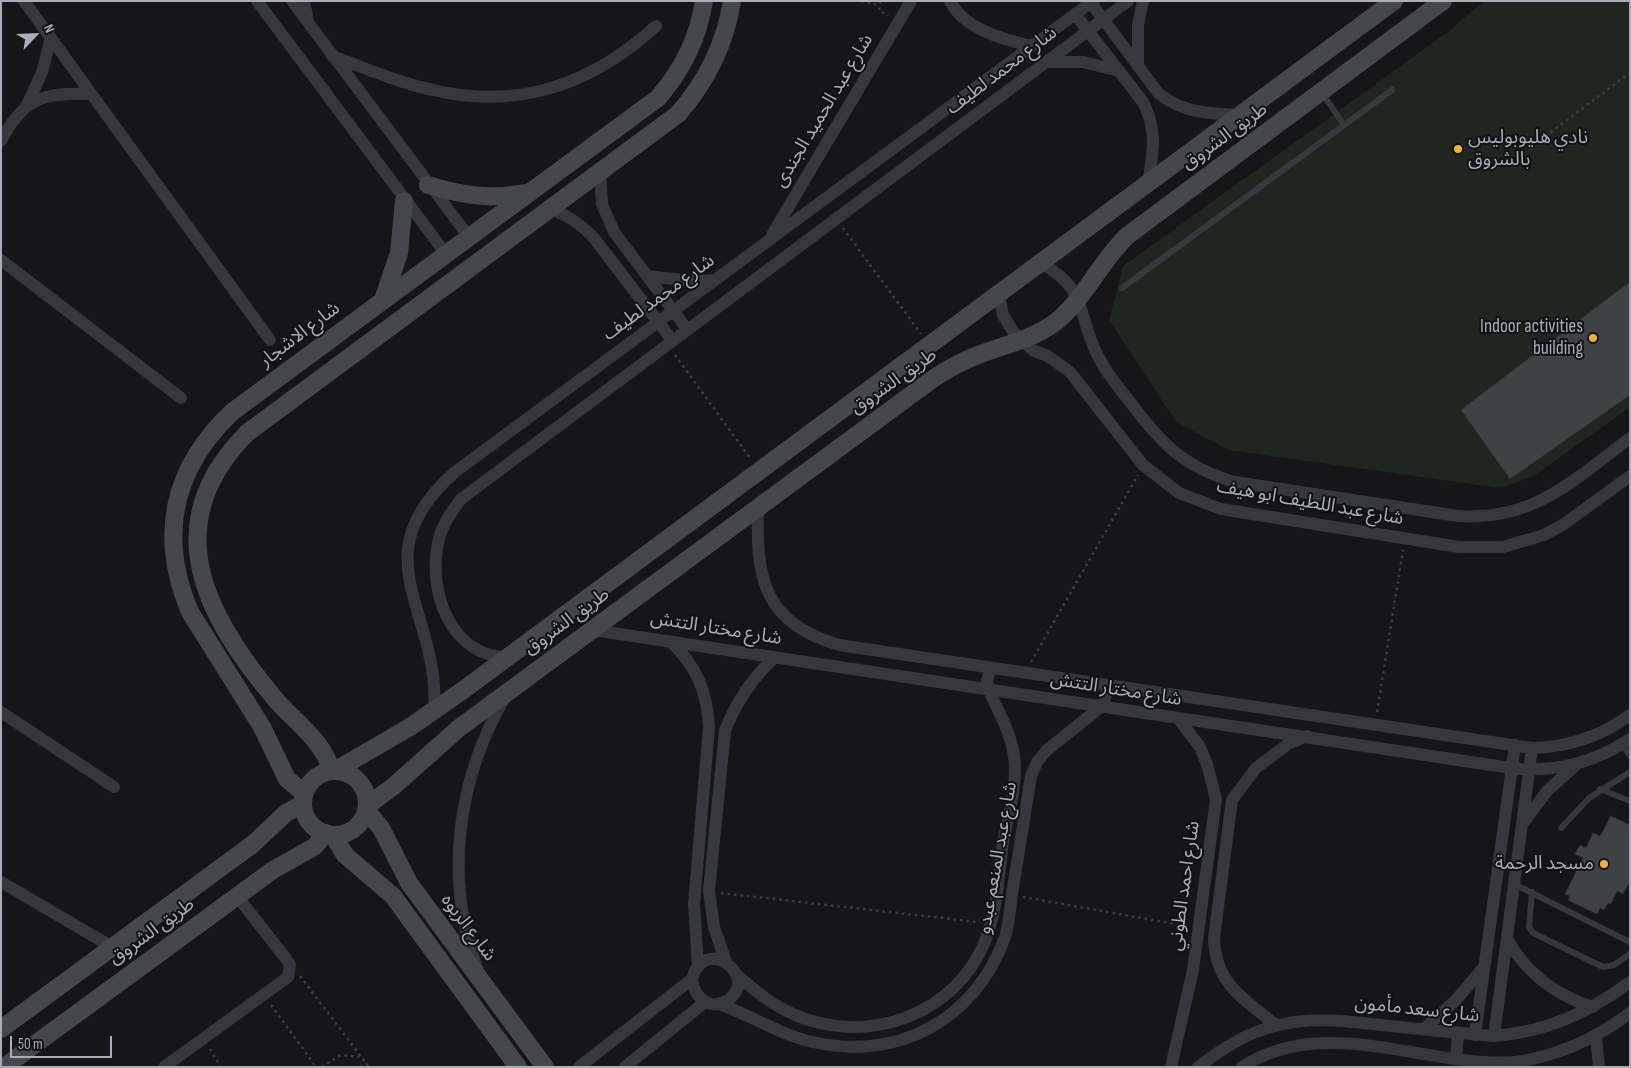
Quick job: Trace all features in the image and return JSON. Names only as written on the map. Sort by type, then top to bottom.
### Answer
[{"type":"street","points":[[24,1],[270,340]]},
{"type":"street","points":[[257,1],[404,201],[446,254]]},
{"type":"street","points":[[292,1],[428,185],[469,237]]},
{"type":"street","points":[[304,1],[308,24]]},
{"type":"street","name":"شارع الاشجار","points":[[304,799],[287,779],[262,727],[190,612],[176,570],[173,526],[182,483],[190,463],[216,427],[232,412],[658,98],[675,78],[688,55],[698,31],[704,1]]},
{"type":"street","points":[[334,770],[325,754],[275,699],[243,656],[209,600],[200,575],[197,549],[198,523],[204,497],[214,473],[229,451],[247,433],[678,114],[696,93],[711,69],[722,43],[732,1]]},
{"type":"street","name":"شارع عبد الحميد الجندى","points":[[769,240],[911,1]]},
{"type":"street","points":[[950,1],[962,17],[976,26],[1003,38],[1032,46]]},
{"type":"street","name":"شارع محمد لطيف","points":[[507,657],[489,655],[472,646],[455,631],[444,612],[436,589],[435,565],[438,541],[447,519],[461,499],[1128,1]]},
{"type":"street","points":[[1138,65],[1138,25],[1143,1]]},
{"type":"street","name":"طريق الشروق","points":[[334,770],[434,710],[999,295],[1394,1]]},
{"type":"street","name":"طريق الشروق","points":[[367,808],[459,728],[946,370],[978,355],[1021,341],[1053,324],[1079,299],[1100,266],[1127,236],[1443,1]]},
{"type":"street","points":[[1092,2],[1159,94],[1173,104],[1196,112],[1240,115]]},
{"type":"street","name":"شارع محمد لطيف","points":[[434,710],[435,694],[432,661],[411,592],[406,562],[410,536],[420,511],[435,489],[454,472],[1092,2]]},
{"type":"street","points":[[1076,14],[1143,102],[1150,116],[1154,132],[1154,148],[1148,184]]},
{"type":"street","points":[[332,56],[431,90],[469,96],[522,95],[552,89],[581,78],[614,60],[656,26]]},
{"type":"street","points":[[1,141],[13,119],[27,104],[42,72],[51,38]]},
{"type":"street","points":[[1046,62],[1083,62],[1119,70]]},
{"type":"street","points":[[27,104],[58,95],[91,94]]},
{"type":"street","points":[[600,173],[602,204],[606,219],[688,329]]},
{"type":"street","points":[[428,185],[478,197],[504,198],[531,192]]},
{"type":"street","points":[[383,300],[399,253],[404,201]]},
{"type":"street","points":[[551,209],[568,215],[582,225],[658,322],[670,342]]},
{"type":"street","points":[[1,260],[181,398]]},
{"type":"street","name":"شارع عبد اللطيف ابو هيف","points":[[1041,263],[1067,282],[1079,299],[1095,351],[1104,369],[1153,433],[1182,459],[1199,469],[1235,482],[1458,516],[1495,516],[1531,506],[1548,498],[1630,438]]},
{"type":"street","points":[[647,276],[685,280],[715,280]]},
{"type":"street","name":"شارع عبد اللطيف ابو هيف","points":[[999,295],[1003,315],[1021,341],[1034,351],[1060,362],[1070,372],[1143,465],[1179,492],[1222,509],[1481,548],[1524,542],[1564,524],[1630,476]]},
{"type":"street","points":[[328,340],[344,362]]},
{"type":"street","name":"شارع مختار التتش","points":[[758,507],[759,567],[767,590],[779,610],[796,626],[816,638],[855,648],[1532,748],[1561,746],[1588,739],[1606,731],[1630,715]]},
{"type":"street","name":"شارع مختار التتش","points":[[593,630],[1529,770],[1577,764],[1626,742]]},
{"type":"street","points":[[579,1067],[692,980],[698,967],[694,904],[709,727],[708,708],[703,688],[695,670],[684,654],[670,641]]},
{"type":"street","points":[[850,668],[855,648]]},
{"type":"street","points":[[692,980],[693,988],[705,1002],[719,1004],[732,996],[738,982],[736,974],[726,962],[714,928],[709,891],[725,731],[745,690],[762,669],[775,657]]},
{"type":"street","name":"شارع عبد المنعم عبدو","points":[[736,974],[764,997],[795,1015],[820,1024],[873,1027],[899,1021],[923,1011],[945,996],[964,977],[979,956],[991,924],[1014,773],[1012,744],[987,681],[991,668]]},
{"type":"street","points":[[1102,706],[1108,692],[1106,685]]},
{"type":"street","points":[[483,982],[472,954],[464,917],[458,864],[459,834],[464,804],[478,752],[493,718],[508,692]]},
{"type":"street","points":[[1235,725],[1238,704]]},
{"type":"street","name":"شارع عبد المنعم عبدو","points":[[719,1004],[812,1042],[842,1047],[873,1047],[902,1040],[937,1024],[956,1011],[977,989],[994,963],[1006,934],[1031,776],[1037,762],[1047,750],[1102,706]]},
{"type":"street","points":[[1,712],[114,787]]},
{"type":"street","name":"شارع احمد الطوني","points":[[1170,1067],[1188,1002],[1216,799],[1213,781],[1204,755],[1190,732],[1178,718]]},
{"type":"street","name":"شارع احمد الطوني","points":[[1276,1026],[1235,992],[1225,981],[1215,953],[1217,917],[1232,800],[1256,768],[1280,750],[1307,736]]},
{"type":"street","points":[[1475,1034],[1515,745]]},
{"type":"street","points":[[1494,1036],[1532,748]]},
{"type":"street","points":[[1523,824],[1547,791],[1577,764]]},
{"type":"street","points":[[329,834],[350,831],[363,818],[367,808],[367,797],[359,782],[353,776],[334,770],[314,778],[304,799],[310,823],[329,834],[345,855],[393,896],[518,1067]]},
{"type":"street","name":"طريق الشروق","points":[[1,1029],[253,844],[304,799]]},
{"type":"street","name":"شارع الربوه","points":[[367,808],[381,828],[409,883],[545,1067]]},
{"type":"street","name":"طريق الشروق","points":[[4,1067],[237,896],[284,863],[314,847],[329,834]]},
{"type":"street","points":[[1,882],[112,947]]},
{"type":"street","points":[[393,896],[409,883]]},
{"type":"street","points":[[164,1067],[284,981],[290,971],[287,960],[237,896]]},
{"type":"street","points":[[1201,914],[1217,917]]},
{"type":"street","points":[[1507,939],[1521,961],[1539,980],[1564,997],[1593,1007]]},
{"type":"street","points":[[698,967],[711,959],[726,962]]},
{"type":"street","points":[[1424,1029],[1456,1000],[1484,967]]},
{"type":"street","name":"شارع سعد مأمون","points":[[1198,1067],[1235,1042],[1276,1026],[1303,1021],[1332,1020],[1494,1036],[1520,1034],[1545,1028],[1593,1007],[1630,982]]},
{"type":"street","points":[[625,1067],[705,1002]]},
{"type":"street","points":[[1242,1067],[1276,1052],[1308,1045],[1341,1043],[1456,1059],[1517,1064],[1560,1052],[1596,1036],[1630,1013]]},
{"type":"street","points":[[1456,1059],[1458,1033]]},
{"type":"street","points":[[1596,1036],[1599,1067]]},
{"type":"lane","points":[[1122,288],[1392,90]]},
{"type":"lane","points":[[1322,92],[1344,125]]},
{"type":"lane","points":[[1626,742],[1630,756]]},
{"type":"lane","points":[[1561,828],[1579,807],[1600,789],[1630,772]]},
{"type":"lane","points":[[1600,789],[1630,801]]},
{"type":"lane","points":[[1514,884],[1630,942]]},
{"type":"lane","points":[[1532,892],[1529,927],[1533,932],[1603,967],[1614,965],[1630,954]]},
{"type":"path","points":[[860,1],[879,3],[880,12],[901,20]]},
{"type":"path","points":[[1540,140],[1630,73]]},
{"type":"path","points":[[836,218],[930,345]]},
{"type":"path","points":[[670,342],[759,471]]},
{"type":"path","points":[[1025,673],[1143,465]]},
{"type":"path","points":[[1375,724],[1405,538]]},
{"type":"path","points":[[709,891],[991,924]]},
{"type":"path","points":[[1012,895],[1199,928]]},
{"type":"path","points":[[290,971],[299,975],[369,1067]]},
{"type":"path","points":[[264,995],[316,1067]]},
{"type":"path","points":[[203,1039],[221,1067]]},
{"type":"path","points":[[322,1067],[340,1055],[361,1057]]},
{"type":"path","points":[[360,1067],[366,1063]]},
{"type":"shaded area","name":"نادي هليوبوليس بالشروق","points":[[1484,1],[1630,1],[1630,407],[1532,477],[1500,488],[1228,450],[1176,422],[1109,320],[1123,266],[1448,32]]},
{"type":"building","name":"Indoor activities building","points":[[1630,282],[1630,395],[1510,479],[1461,410]]},
{"type":"building","name":"مسجد الرحمة","points":[[1611,816],[1630,825],[1630,881],[1623,894],[1617,891],[1611,904],[1608,903],[1604,910],[1600,908],[1597,914],[1568,900],[1570,896],[1565,894],[1583,858],[1575,854],[1580,845],[1586,848],[1593,833],[1600,836]]},
{"type":"place","name":"نادي هليوبوليس بالشروق","points":[[1458,149]]},
{"type":"place","name":"Indoor activities building","points":[[1593,338]]},
{"type":"place","name":"مسجد الرحمة","points":[[1604,864]]}]
